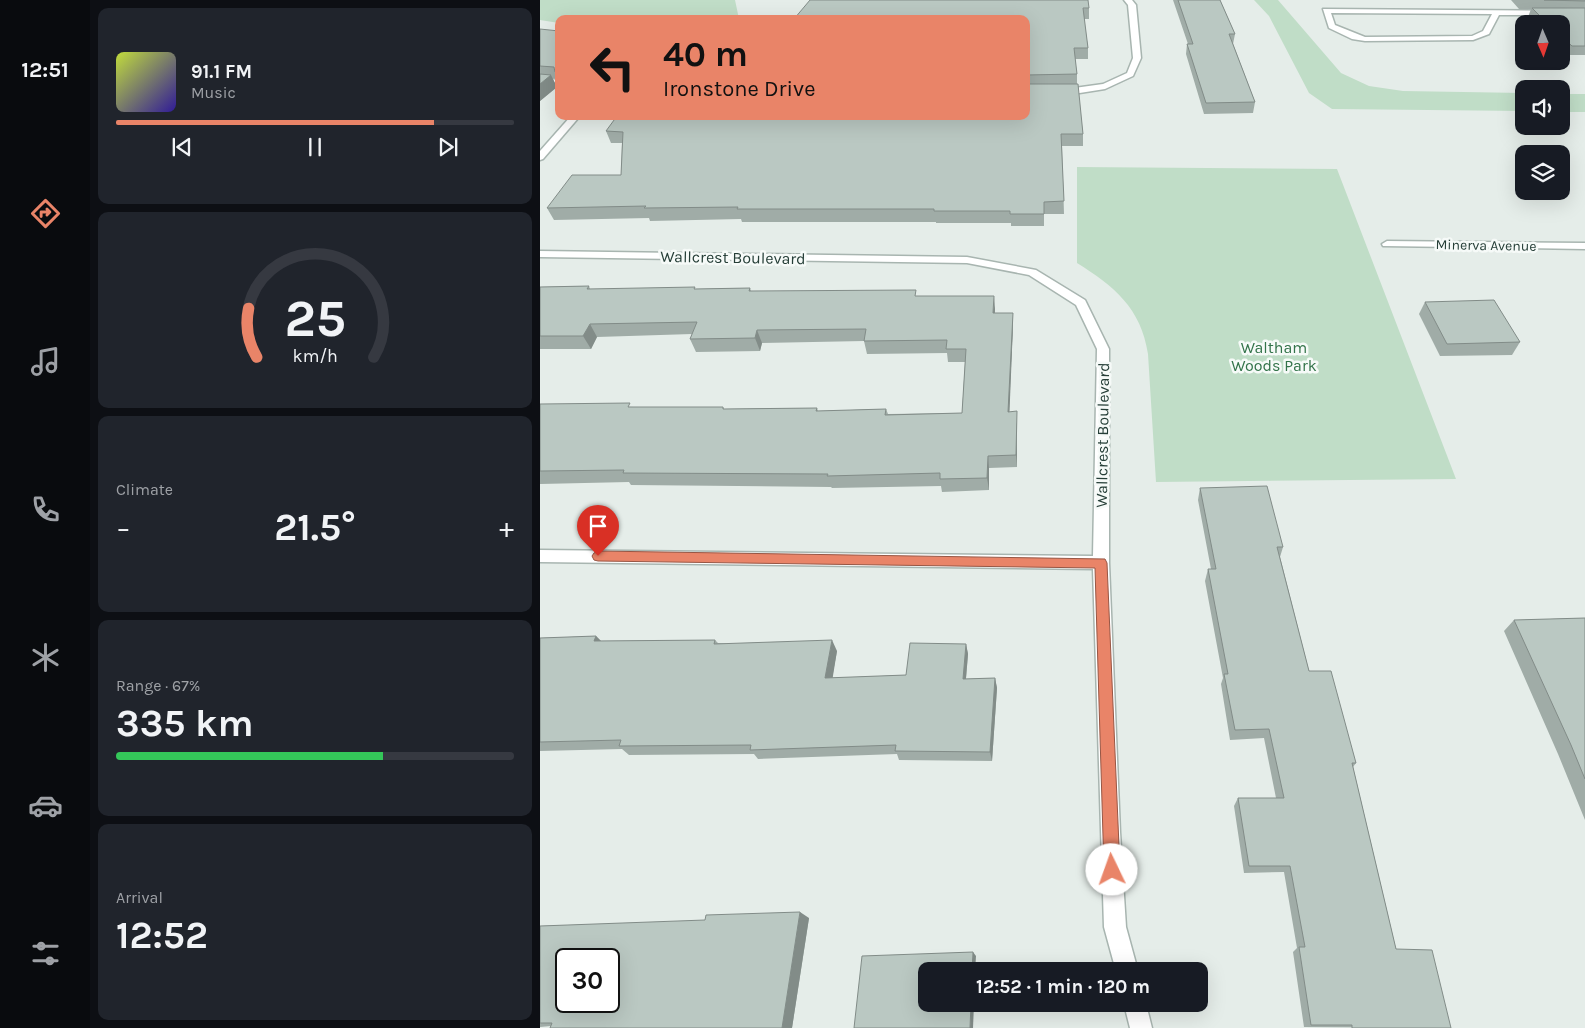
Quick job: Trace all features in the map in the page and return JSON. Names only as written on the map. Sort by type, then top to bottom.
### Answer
[{"type":"street","points":[[1030,91],[1067,92],[1105,86],[1130,74],[1137,58],[1132,4],[1128,0]]},
{"type":"street","points":[[1497,12],[1486,32],[1473,38],[1365,39],[1355,37],[1332,26],[1326,11],[1497,12],[1585,13]]},
{"type":"street","points":[[540,81],[555,83]]},
{"type":"street","points":[[540,158],[573,120]]},
{"type":"street","name":"Minerva Avenue","points":[[1386,244],[1585,246]]},
{"type":"street","name":"Wallcrest Boulevard","points":[[540,254],[967,260],[1032,272],[1082,303],[1103,349],[1101,563],[1115,927],[1125,962]]},
{"type":"street","points":[[540,556],[1101,563]]},
{"type":"street","points":[[1137,1012],[1142,1028]]},
{"type":"green space","points":[[540,0],[735,0],[738,15],[555,15],[555,22],[540,20]]},
{"type":"green space","points":[[1254,0],[1278,0],[1341,73],[1369,86],[1403,91],[1515,93],[1515,111],[1332,109],[1309,93],[1269,16]]},
{"type":"green space","points":[[1570,94],[1585,94],[1585,112],[1570,112]]},
{"type":"green space","name":"Waltham Woods Park","points":[[1077,167],[1337,169],[1456,479],[1156,482],[1148,354],[1144,338],[1139,324],[1124,300],[1103,280],[1077,263]]},
{"type":"building","points":[[810,0],[1088,0],[1089,8],[1083,8],[1088,48],[1074,48],[1077,74],[1030,75],[1030,15],[797,15]]},
{"type":"building","points":[[1178,0],[1220,0],[1235,34],[1229,34],[1255,102],[1206,103],[1187,44],[1193,44]]},
{"type":"building","points":[[1544,0],[1585,0],[1585,1]]},
{"type":"building","points":[[1532,8],[1585,8],[1585,46],[1572,46],[1570,44],[1570,15],[1539,15]]},
{"type":"building","points":[[540,29],[555,31],[555,72],[554,67],[540,66]]},
{"type":"building","points":[[540,74],[551,75],[540,84]]},
{"type":"building","points":[[1030,84],[1078,84],[1083,134],[1061,134],[1064,201],[1044,202],[1044,214],[1010,214],[1010,211],[934,211],[934,209],[644,208],[646,206],[547,208],[572,175],[621,175],[623,132],[606,131],[614,120],[1030,120]]},
{"type":"building","points":[[589,286],[587,289],[695,287],[694,289],[750,288],[749,291],[916,290],[915,296],[994,296],[993,313],[1013,313],[1008,412],[1017,411],[1016,455],[988,456],[987,478],[940,479],[940,473],[827,476],[828,474],[623,473],[624,470],[540,471],[540,404],[630,403],[628,407],[817,408],[816,411],[886,409],[885,415],[962,413],[966,349],[946,349],[947,340],[864,341],[866,329],[757,330],[755,338],[690,339],[697,322],[590,324],[583,336],[540,336],[540,287]]},
{"type":"building","points":[[1494,300],[1520,342],[1447,344],[1425,302]]},
{"type":"building","points":[[1267,486],[1283,547],[1277,547],[1309,671],[1331,671],[1356,763],[1352,763],[1396,949],[1432,950],[1451,1028],[1352,1028],[1352,1025],[1311,1025],[1299,947],[1305,947],[1290,866],[1249,866],[1238,798],[1284,798],[1269,729],[1235,730],[1224,674],[1228,674],[1208,569],[1216,569],[1200,488]]},
{"type":"building","points":[[1585,618],[1585,779],[1514,620]]},
{"type":"building","points":[[596,636],[594,641],[715,640],[714,644],[832,640],[825,678],[906,675],[910,643],[966,644],[963,679],[995,678],[990,752],[895,751],[896,745],[750,750],[751,745],[619,746],[621,740],[540,742],[540,638]]},
{"type":"building","points":[[800,912],[782,1028],[550,1028],[552,1023],[540,1023],[540,926],[705,920],[706,915]]},
{"type":"building","points":[[973,952],[972,962],[918,962],[918,1012],[971,1012],[970,1028],[854,1028],[862,956]]},
{"type":"route","points":[[598,556],[1101,563],[1112,870]]}]
